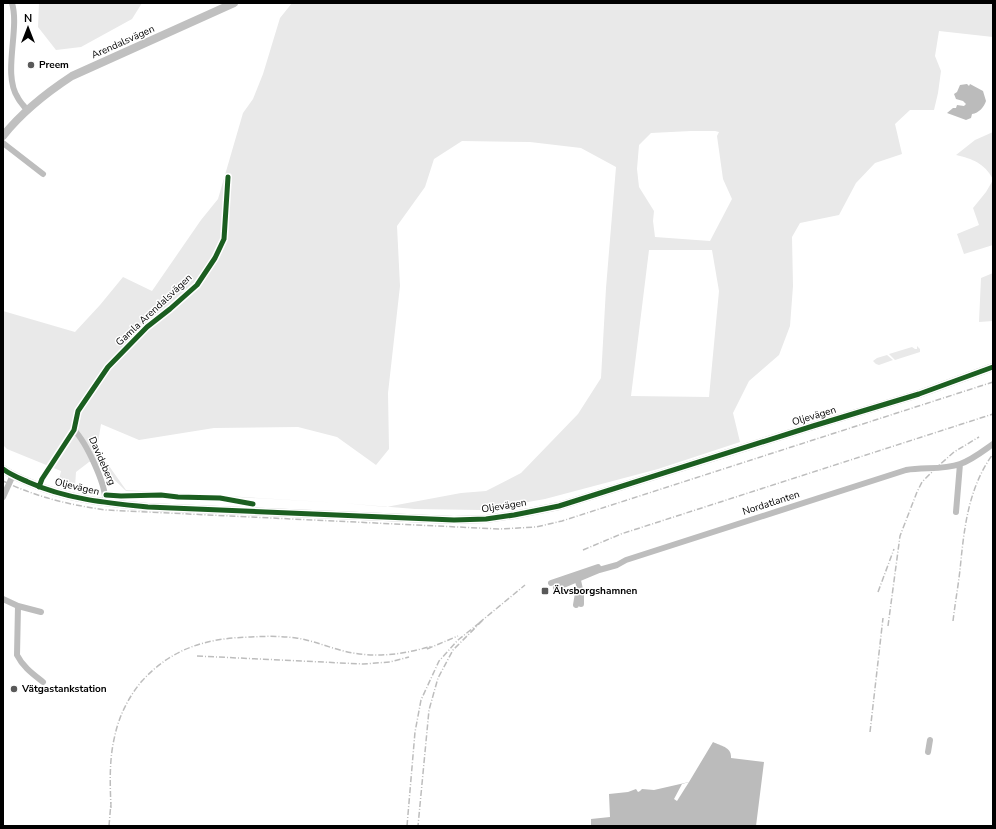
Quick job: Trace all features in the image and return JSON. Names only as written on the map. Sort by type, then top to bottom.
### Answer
[{"type":"street","points":[[3,136],[27,110],[18,98],[12,76],[14,14],[12,3]]},
{"type":"street","name":"Arendalsvägen","points":[[27,110],[72,76],[234,3]]},
{"type":"street","points":[[5,144],[43,174]]},
{"type":"street","name":"Gamla Arendalsvägen","points":[[40,483],[74,430],[78,411],[108,367],[147,326],[170,309],[196,285],[215,258],[224,239],[228,177]]},
{"type":"street","name":"Oljevägen","points":[[3,469],[13,475],[40,483],[82,499],[148,507],[454,520],[486,519],[558,506],[919,394],[993,367]]},
{"type":"street","name":"Davideberg","points":[[74,430],[79,435],[92,459],[106,495],[105,502]]},
{"type":"street","name":"Nordatlanten","points":[[554,585],[626,560],[906,470],[920,467],[941,467],[960,464],[971,459],[993,444]]},
{"type":"street","points":[[956,512],[960,464]]},
{"type":"street","points":[[3,497],[13,475]]},
{"type":"street","points":[[577,577],[580,588],[578,605]]},
{"type":"street","points":[[3,599],[18,606],[41,612]]},
{"type":"street","points":[[18,606],[17,655],[20,662],[43,682]]},
{"type":"street","points":[[928,752],[930,740]]},
{"type":"shaded area","points":[[39,3],[142,3],[132,19],[81,47],[56,50],[38,27]]},
{"type":"shaded area","points":[[292,3],[993,3],[993,37],[939,31],[935,56],[941,71],[934,110],[910,110],[895,124],[902,154],[875,163],[856,183],[839,215],[800,223],[792,237],[793,286],[790,326],[779,355],[749,381],[733,413],[740,442],[658,469],[545,499],[482,510],[387,507],[461,493],[486,491],[521,473],[578,414],[601,378],[606,288],[616,167],[581,148],[530,142],[462,141],[434,159],[425,187],[397,226],[400,286],[388,393],[389,449],[376,465],[337,437],[298,427],[214,428],[139,440],[101,424],[97,449],[126,490],[342,503],[126,491],[95,461],[89,462],[76,472],[75,487],[58,484],[61,471],[7,449],[3,445],[3,311],[75,332],[123,277],[152,291],[201,220],[218,199],[243,113],[253,99],[263,74],[280,18]],"holes":[[[691,131],[719,132],[717,136],[723,179],[732,199],[710,241],[655,237],[653,221],[654,211],[639,187],[637,169],[639,145],[651,133]],[[649,250],[712,250],[719,291],[709,397],[631,396]]]},
{"type":"shaded area","points":[[967,84],[969,86],[970,84],[983,91],[986,101],[981,109],[972,114],[971,118],[966,120],[947,113],[953,108],[956,108],[957,105],[964,106],[966,104],[963,101],[956,99],[954,94],[957,92],[960,85]]},
{"type":"shaded area","points":[[993,132],[993,179],[986,169],[978,162],[956,155],[975,140]]},
{"type":"shaded area","points":[[993,180],[993,245],[964,254],[957,234],[979,225],[973,208],[986,192]]},
{"type":"shaded area","points":[[993,273],[993,321],[979,322],[981,278]]},
{"type":"shaded area","points":[[917,346],[920,349],[920,352],[895,360],[889,354],[912,347],[917,349]]},
{"type":"shaded area","points":[[887,355],[893,360],[879,365],[873,361],[877,358]]},
{"type":"shaded area","points":[[713,742],[728,749],[731,754],[731,758],[764,762],[756,826],[591,826],[591,819],[610,817],[609,794],[628,792],[636,789],[638,792],[642,789],[654,790],[689,782]]},
{"type":"pier","points":[[689,782],[677,801],[674,799],[682,784]]},
{"type":"railway","points":[[3,481],[28,492],[53,500],[106,510],[499,529],[536,527],[562,521],[993,382]]},
{"type":"railway","points":[[583,550],[621,534],[993,414]]},
{"type":"railway","points":[[888,626],[900,536],[917,492],[922,482],[954,452],[979,437]]},
{"type":"railway","points":[[953,621],[963,539],[969,509],[978,481],[993,454]]},
{"type":"railway","points":[[878,592],[894,549]]},
{"type":"railway","points":[[479,623],[525,585]]},
{"type":"railway","points":[[870,732],[883,618]]},
{"type":"railway","points":[[407,826],[415,732],[421,700],[439,661],[458,640],[483,620],[453,650],[438,678],[429,710],[418,826]]},
{"type":"railway","points":[[111,808],[110,780],[113,744],[122,714],[133,693],[142,681],[153,670],[178,653],[205,643],[235,638],[262,636],[302,639],[352,653],[375,655],[398,654],[432,646]]},
{"type":"railway","points":[[427,649],[458,636]]},
{"type":"railway","points":[[197,656],[363,664],[390,662],[409,657]]},
{"type":"railway","points":[[109,826],[111,802]]},
{"type":"cycle path","points":[[39,487],[42,479],[74,430],[78,411],[108,367],[147,327],[197,285],[215,258],[224,239],[228,177]]},
{"type":"cycle path","points":[[3,469],[12,475],[57,493],[102,502],[148,507],[454,520],[486,519],[559,506],[919,394],[993,367]]},
{"type":"cycle path","points":[[106,495],[161,495],[220,498],[253,504]]},
{"type":"place","name":"Preem","points":[[31,65]]},
{"type":"place","name":"Älvsborgshamnen","points":[[545,591]]},
{"type":"place","name":"Vätgastankstation","points":[[14,689]]}]
